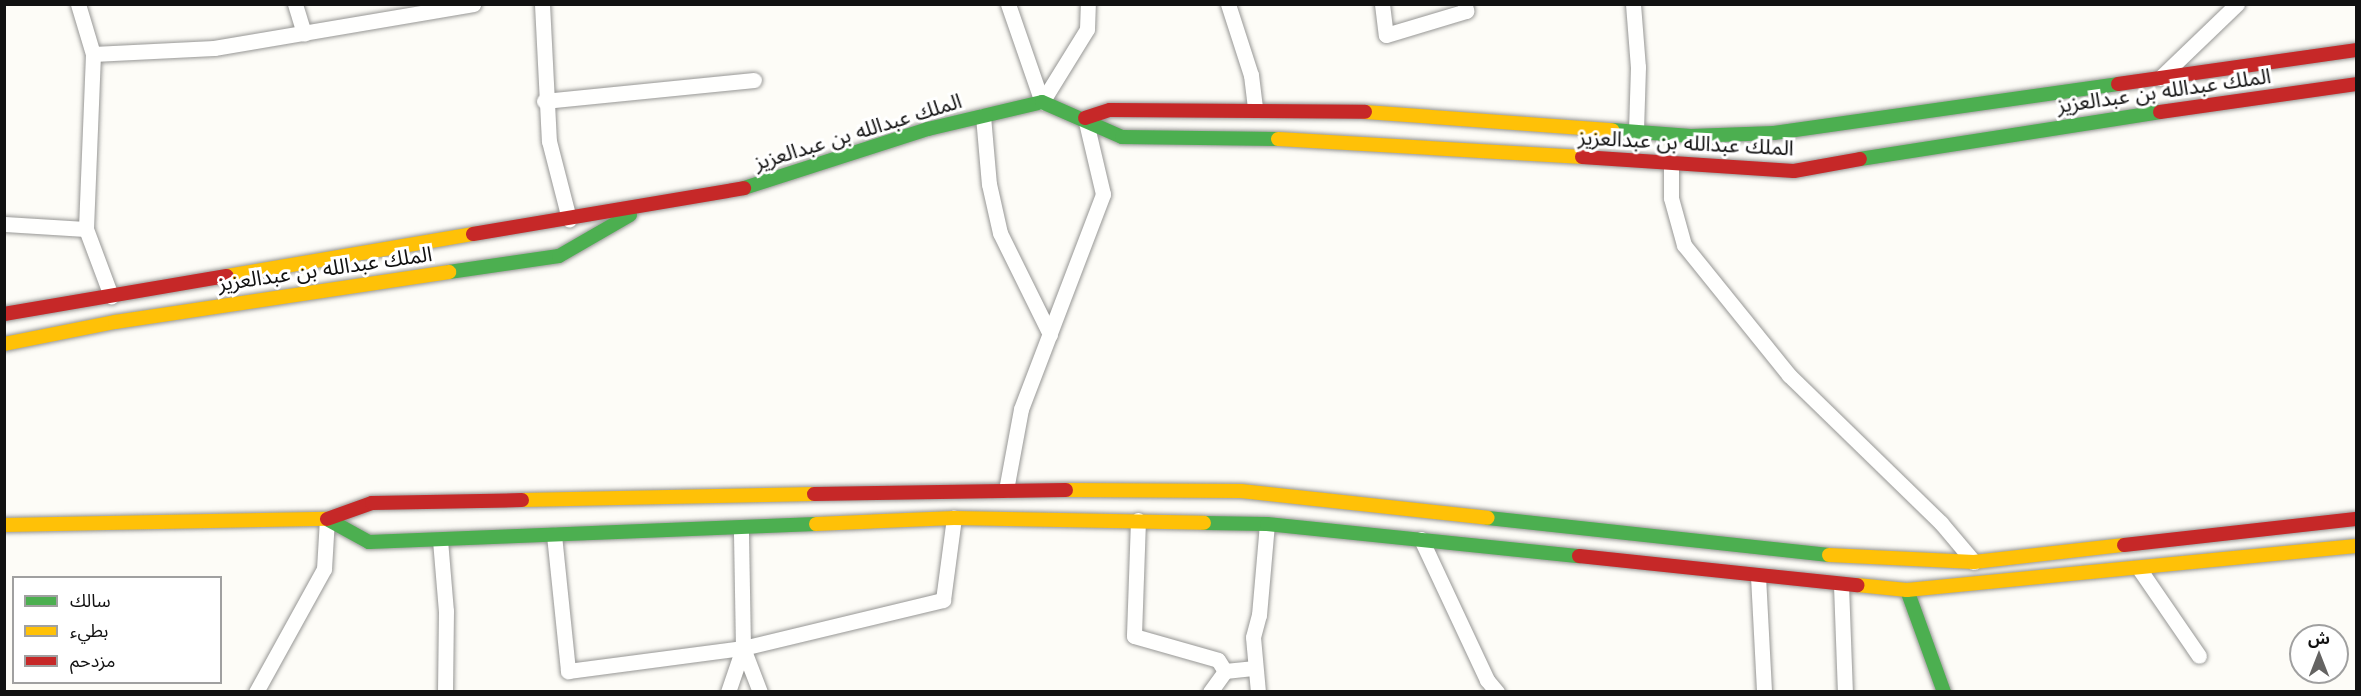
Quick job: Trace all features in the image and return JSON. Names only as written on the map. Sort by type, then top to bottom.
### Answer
[{"type":"main road","name":"الملك عبدالله بن عبدالعزيز","points":[[1086,117],[1110,110],[1332,110],[1636,129],[1691,136],[1774,133],[2356,50]]},
{"type":"main road","name":"الملك عبدالله بن عبدالعزيز","points":[[4,314],[569,219],[641,209],[745,188],[838,156],[1042,102],[1086,117],[1122,137],[1321,139],[1794,171],[1950,143],[2356,84]]},
{"type":"main road","name":"الملك عبدالله بن عبدالعزيز","points":[[4,344],[115,322],[559,256],[641,209]]},
{"type":"main road","points":[[1006,490],[1008,518]]},
{"type":"main road","points":[[4,525],[327,519],[372,503],[1006,490],[1241,491],[1863,559],[1974,562],[2356,519]]},
{"type":"main road","points":[[327,519],[369,542],[954,518],[1267,524],[1907,590],[1978,586],[2356,546]]},
{"type":"main road","points":[[1974,562],[1978,586]]},
{"type":"main road","points":[[1907,590],[1944,692]]},
{"type":"street","points":[[78,4],[93,54],[86,229],[111,296]]},
{"type":"street","points":[[296,4],[304,34]]},
{"type":"street","points":[[93,54],[214,48],[473,4]]},
{"type":"street","points":[[542,4],[544,101],[549,141],[569,219]]},
{"type":"street","points":[[1008,4],[1042,102]]},
{"type":"street","points":[[1042,102],[1087,29],[1088,4]]},
{"type":"street","points":[[1228,4],[1251,75],[1255,109]]},
{"type":"street","points":[[1382,4],[1386,35],[1466,11],[1465,4]]},
{"type":"street","points":[[1633,4],[1638,67],[1636,129]]},
{"type":"street","points":[[2160,78],[2238,4]]},
{"type":"street","points":[[544,101],[754,80]]},
{"type":"street","points":[[983,116],[989,184],[1000,233],[1050,334]]},
{"type":"street","points":[[1006,490],[1021,409],[1103,194],[1086,117]]},
{"type":"street","points":[[1671,164],[1671,198],[1684,245],[1789,375],[1941,523],[1974,562]]},
{"type":"street","points":[[4,224],[86,229]]},
{"type":"street","points":[[554,535],[568,671],[743,648],[943,600],[954,518]]},
{"type":"street","points":[[256,692],[324,569],[327,519]]},
{"type":"street","points":[[1138,520],[1134,636],[1218,660],[1225,671]]},
{"type":"street","points":[[1258,692],[1253,637],[1259,615],[1267,524]]},
{"type":"street","points":[[728,692],[743,648],[741,528]]},
{"type":"street","points":[[1421,539],[1486,680],[1497,692]]},
{"type":"street","points":[[440,540],[446,611],[445,692]]},
{"type":"street","points":[[2140,570],[2199,656]]},
{"type":"street","points":[[1758,576],[1764,692]]},
{"type":"street","points":[[1842,585],[1845,692]]},
{"type":"street","points":[[743,648],[760,692]]},
{"type":"street","points":[[1210,692],[1225,671],[1255,668]]},
{"type":"traffic: fast","points":[[1612,130],[1691,136],[1774,133],[2118,84]]},
{"type":"traffic: fast","points":[[744,188],[928,129],[1042,102],[1122,137],[1278,139]]},
{"type":"traffic: fast","points":[[1860,159],[2160,112]]},
{"type":"traffic: fast","points":[[449,272],[559,256],[630,215]]},
{"type":"traffic: fast","points":[[1488,518],[1829,555]]},
{"type":"traffic: fast","points":[[327,519],[369,542],[816,524]]},
{"type":"traffic: fast","points":[[1204,523],[1267,524],[1579,556]]},
{"type":"traffic: fast","points":[[1907,590],[1944,692]]},
{"type":"traffic: slow","points":[[1365,112],[1612,130]]},
{"type":"traffic: slow","points":[[1278,139],[1582,157]]},
{"type":"traffic: slow","points":[[227,276],[473,234]]},
{"type":"traffic: slow","points":[[4,344],[115,322],[449,272]]},
{"type":"traffic: slow","points":[[1066,490],[1241,491],[1488,518]]},
{"type":"traffic: slow","points":[[522,500],[814,494]]},
{"type":"traffic: slow","points":[[816,524],[954,518],[1204,523]]},
{"type":"traffic: slow","points":[[4,525],[327,519]]},
{"type":"traffic: slow","points":[[1829,555],[1974,562],[2124,545]]},
{"type":"traffic: slow","points":[[1857,585],[1907,590],[2356,546]]},
{"type":"traffic: jam","points":[[2118,84],[2356,50]]},
{"type":"traffic: jam","points":[[2160,112],[2356,84]]},
{"type":"traffic: jam","points":[[1085,118],[1110,110],[1365,112]]},
{"type":"traffic: jam","points":[[1582,157],[1794,171],[1860,159]]},
{"type":"traffic: jam","points":[[473,234],[744,188]]},
{"type":"traffic: jam","points":[[4,314],[227,276]]},
{"type":"traffic: jam","points":[[814,494],[1066,490]]},
{"type":"traffic: jam","points":[[327,519],[372,503],[522,500]]},
{"type":"traffic: jam","points":[[2124,545],[2356,519]]},
{"type":"traffic: jam","points":[[1579,556],[1857,585]]}]
